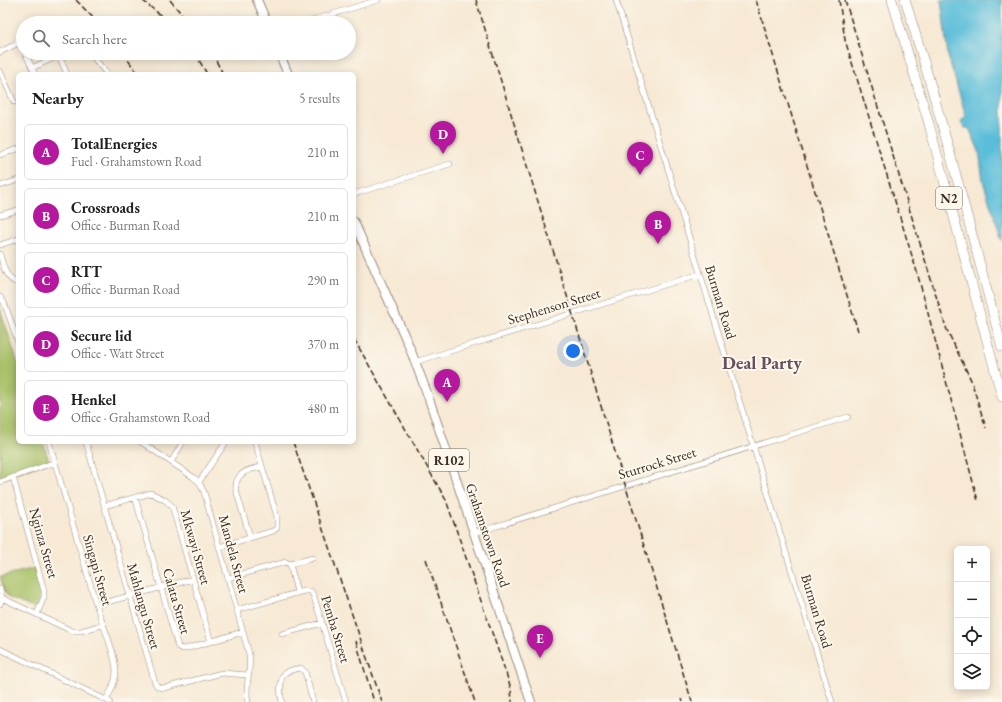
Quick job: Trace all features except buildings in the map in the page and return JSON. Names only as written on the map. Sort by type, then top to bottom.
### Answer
[{"type":"highway","name":"N2","points":[[892,0],[929,124],[1002,397]]},
{"type":"highway","name":"N2","points":[[905,0],[933,91],[1002,347]]},
{"type":"main road","points":[[257,0],[264,16]]},
{"type":"main road","points":[[282,60],[287,72]]},
{"type":"main road","name":"Grahamstown Road","points":[[356,227],[427,393],[531,702]]},
{"type":"street","points":[[327,16],[378,0]]},
{"type":"street","name":"Burman Road","points":[[616,0],[832,702]]},
{"type":"street","points":[[0,52],[16,45]]},
{"type":"street","points":[[28,60],[34,72]]},
{"type":"street","points":[[32,68],[49,60]]},
{"type":"street","points":[[63,60],[66,72]]},
{"type":"street","points":[[96,60],[105,72]]},
{"type":"street","points":[[0,71],[2,81],[14,102]]},
{"type":"street","points":[[0,155],[16,150]]},
{"type":"street","points":[[356,193],[450,164]]},
{"type":"street","points":[[0,186],[16,181]]},
{"type":"street","points":[[0,215],[16,211]]},
{"type":"street","points":[[0,245],[16,240]]},
{"type":"street","points":[[0,254],[7,274],[11,280],[16,282]]},
{"type":"street","name":"Stephenson Street","points":[[415,362],[700,274]]},
{"type":"street","points":[[0,297],[4,302],[16,336]]},
{"type":"street","name":"Sturrock Street","points":[[474,533],[848,417]]},
{"type":"street","name":"Singapi Street","points":[[50,444],[96,605],[113,657],[116,672],[108,701]]},
{"type":"street","name":"Mahlangu Street","points":[[87,444],[153,681],[158,687],[164,688],[222,673],[248,675]]},
{"type":"street","points":[[144,444],[199,482],[225,444]]},
{"type":"street","points":[[170,462],[182,444]]},
{"type":"street","points":[[219,547],[274,531],[277,528],[278,524],[256,444]]},
{"type":"street","points":[[0,482],[55,462]]},
{"type":"street","points":[[250,538],[236,490],[236,484],[239,477],[244,472],[262,467]]},
{"type":"street","name":"Nginza Street","points":[[13,477],[44,591],[44,597],[37,614]]},
{"type":"street","name":"Mandela Street","points":[[199,482],[204,492],[250,660],[246,689],[248,702]]},
{"type":"street","name":"Mkwayi Street","points":[[104,506],[151,493],[165,500],[172,506],[211,642]]},
{"type":"street","name":"Calata Street","points":[[135,497],[178,647],[186,649],[243,632]]},
{"type":"street","points":[[228,578],[286,562],[290,564],[313,558]]},
{"type":"street","points":[[290,564],[297,592]]},
{"type":"street","points":[[96,605],[193,579]]},
{"type":"street","points":[[0,588],[2,598],[0,604]]},
{"type":"street","name":"Pemba Street","points":[[237,610],[297,592],[307,590],[313,593],[346,702]]},
{"type":"street","points":[[2,598],[72,631],[81,631],[102,625]]},
{"type":"street","points":[[282,634],[322,622]]},
{"type":"street","points":[[0,649],[108,701]]},
{"type":"street","points":[[282,702],[281,695],[284,675],[288,672],[301,668],[305,672],[313,702]]},
{"type":"green space","points":[[0,308],[16,358],[16,444],[44,444],[49,461],[0,479]]},
{"type":"green space","points":[[35,568],[42,591],[36,607],[33,608],[9,598],[5,592],[0,577]]},
{"type":"water","points":[[941,0],[1002,0],[1002,241],[983,181],[979,151],[969,128],[965,128],[961,123],[966,116],[948,56]]},
{"type":"railway","points":[[76,0],[91,16]]},
{"type":"railway","points":[[142,0],[161,16]]},
{"type":"railway","points":[[170,0],[183,16]]},
{"type":"railway","points":[[476,0],[692,702]]},
{"type":"railway","points":[[756,0],[858,331]]},
{"type":"railway","points":[[839,0],[845,40],[917,272],[978,501]]},
{"type":"railway","points":[[845,0],[942,315],[947,330],[971,380],[986,428]]},
{"type":"railway","points":[[128,60],[137,72]]},
{"type":"railway","points":[[199,60],[206,72]]},
{"type":"railway","points":[[216,60],[222,72]]},
{"type":"railway","points":[[356,342],[446,500],[507,676],[511,689],[512,702]]},
{"type":"railway","points":[[294,444],[382,702]]},
{"type":"railway","points":[[426,559],[475,702]]},
{"type":"railway","points":[[356,641],[374,702]]},
{"type":"place","name":"Secure lid","points":[[443,154]]},
{"type":"place","name":"RTT","points":[[640,175]]},
{"type":"place","name":"Crossroads","points":[[658,244]]},
{"type":"place","name":"TotalEnergies","points":[[447,402]]},
{"type":"place","name":"Henkel","points":[[540,658]]},
{"type":"district","name":"Deal Party","points":[[762,362]]}]
